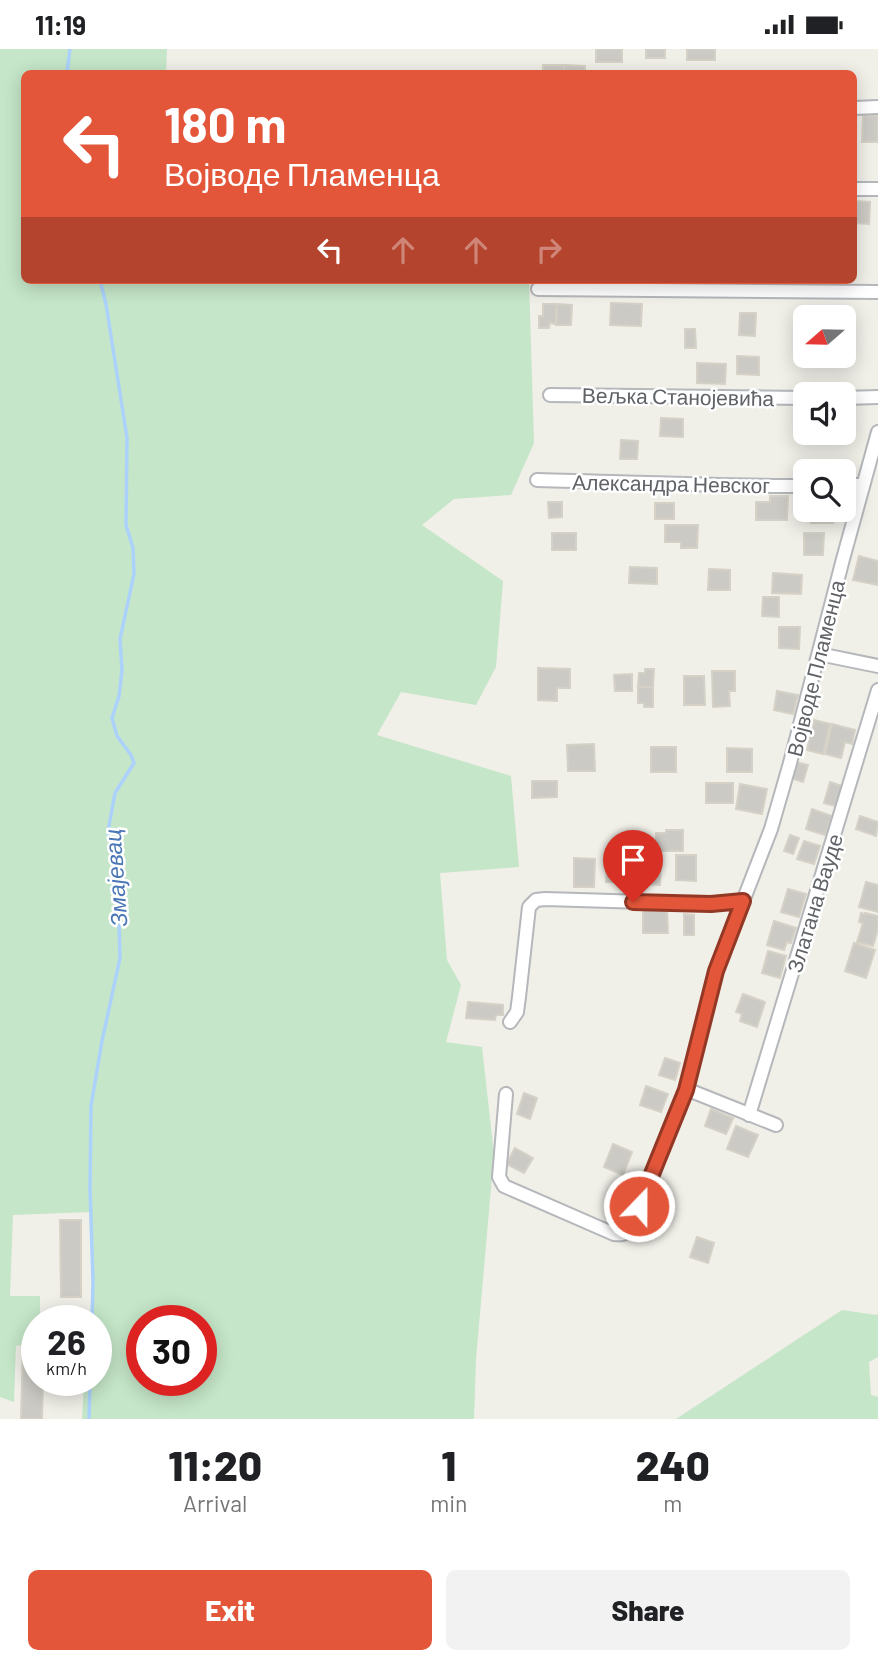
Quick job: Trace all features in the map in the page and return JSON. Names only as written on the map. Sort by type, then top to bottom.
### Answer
[{"type":"street","points":[[857,107],[878,107]]},
{"type":"street","points":[[857,189],[878,189]]},
{"type":"street","points":[[538,289],[878,292]]},
{"type":"street","name":"Вељка Станојевића","points":[[550,395],[793,398]]},
{"type":"street","points":[[856,398],[878,397]]},
{"type":"street","name":"Војводе Пламенца","points":[[506,1094],[499,1177],[504,1187],[614,1234],[626,1233],[630,1229],[686,1090],[716,971],[771,829],[878,432]]},
{"type":"street","name":"Александра Невског","points":[[537,480],[793,486]]},
{"type":"street","points":[[856,485],[863,485]]},
{"type":"street","points":[[820,654],[878,666]]},
{"type":"street","name":"Златана Вауде","points":[[749,1115],[878,690]]},
{"type":"street","points":[[510,1022],[517,1012],[527,916],[532,903],[545,899],[711,904],[743,901]]},
{"type":"street","points":[[686,1090],[776,1125]]},
{"type":"green space","points":[[0,49],[167,49],[166,70],[21,70],[21,284],[529,284],[534,443],[511,495],[454,499],[422,525],[503,581],[496,667],[476,705],[401,692],[377,735],[511,776],[519,867],[440,873],[447,960],[461,985],[446,1042],[482,1047],[494,1154],[476,1359],[474,1419],[82,1419],[83,1396],[112,1396],[112,1305],[92,1305],[90,1212],[13,1215],[10,1296],[40,1296],[40,1305],[21,1305],[21,1345],[16,1346],[14,1402],[0,1397]]},
{"type":"green space","points":[[842,1310],[878,1314],[878,1357],[869,1362],[871,1395],[878,1397],[878,1419],[676,1419]]},
{"type":"building","points":[[596,49],[622,49],[622,62],[596,62]]},
{"type":"building","points":[[646,49],[665,49],[665,58],[646,58]]},
{"type":"building","points":[[687,49],[715,49],[715,60],[687,60]]},
{"type":"building","points":[[543,65],[564,65],[564,70],[543,70]]},
{"type":"building","points":[[564,65],[585,66],[585,70],[564,70]]},
{"type":"building","points":[[863,115],[878,116],[878,142],[862,142]]},
{"type":"building","points":[[857,201],[870,202],[869,224],[857,223]]},
{"type":"building","points":[[611,303],[642,304],[641,326],[610,325]]},
{"type":"building","points":[[543,304],[557,304],[556,324],[550,323],[549,328],[539,328]]},
{"type":"building","points":[[557,304],[572,305],[571,325],[556,325]]},
{"type":"building","points":[[740,313],[756,313],[755,336],[739,335]]},
{"type":"building","points":[[685,329],[695,329],[696,348],[685,348]]},
{"type":"building","points":[[737,356],[759,357],[759,375],[737,374]]},
{"type":"building","points":[[697,363],[726,364],[725,384],[697,383]]},
{"type":"building","points":[[661,418],[683,419],[683,437],[660,436]]},
{"type":"building","points":[[621,440],[638,441],[637,459],[620,459]]},
{"type":"building","points":[[770,496],[788,496],[787,520],[756,520],[756,502],[770,502]]},
{"type":"building","points":[[548,502],[562,502],[562,517],[549,518]]},
{"type":"building","points":[[655,503],[674,503],[674,519],[655,519]]},
{"type":"building","points":[[665,525],[698,525],[697,548],[681,548],[681,542],[665,542]]},
{"type":"building","points":[[552,533],[576,533],[576,550],[552,550]]},
{"type":"building","points":[[804,533],[824,533],[823,555],[804,555]]},
{"type":"building","points":[[859,556],[878,561],[878,585],[853,580]]},
{"type":"building","points":[[630,567],[657,568],[657,584],[629,583]]},
{"type":"building","points":[[709,569],[730,570],[730,590],[708,590]]},
{"type":"building","points":[[773,573],[802,575],[801,594],[772,593]]},
{"type":"building","points":[[763,597],[779,597],[779,617],[762,616]]},
{"type":"building","points":[[779,627],[800,627],[799,649],[779,648]]},
{"type":"building","points":[[538,668],[570,669],[570,688],[557,688],[557,701],[538,700]]},
{"type":"building","points":[[645,669],[654,669],[653,687],[638,687],[639,673],[645,673]]},
{"type":"building","points":[[712,671],[735,671],[735,691],[729,691],[730,706],[713,707]]},
{"type":"building","points":[[632,674],[632,691],[615,691],[614,675]]},
{"type":"building","points":[[684,676],[704,676],[705,705],[684,705]]},
{"type":"building","points":[[638,687],[653,687],[653,707],[644,707],[644,703],[638,703]]},
{"type":"building","points":[[777,691],[798,695],[793,714],[774,710]]},
{"type":"building","points":[[814,720],[830,724],[823,754],[807,750]]},
{"type":"building","points":[[832,724],[855,730],[852,744],[845,742],[841,758],[825,754]]},
{"type":"building","points":[[594,744],[595,771],[568,771],[567,745]]},
{"type":"building","points":[[651,747],[676,747],[676,772],[651,772]]},
{"type":"building","points":[[727,748],[752,749],[752,772],[727,772]]},
{"type":"building","points":[[795,762],[808,765],[803,782],[791,778]]},
{"type":"building","points":[[532,781],[557,781],[557,797],[532,798]]},
{"type":"building","points":[[830,782],[845,787],[839,807],[824,803]]},
{"type":"building","points":[[706,783],[733,783],[733,803],[706,803]]},
{"type":"building","points":[[740,784],[767,789],[762,814],[736,809]]},
{"type":"building","points":[[812,809],[832,816],[825,835],[806,829]]},
{"type":"building","points":[[860,816],[878,822],[876,836],[856,829]]},
{"type":"building","points":[[666,830],[683,830],[683,851],[656,851],[656,833],[666,833]]},
{"type":"building","points":[[790,835],[799,838],[793,854],[784,851]]},
{"type":"building","points":[[804,841],[820,846],[814,864],[797,859]]},
{"type":"building","points":[[676,855],[696,855],[696,881],[676,880]]},
{"type":"building","points":[[574,858],[595,859],[594,887],[574,887]]},
{"type":"building","points":[[641,860],[661,861],[660,885],[640,884]]},
{"type":"building","points":[[607,861],[628,862],[628,883],[606,882]]},
{"type":"building","points":[[866,882],[878,885],[878,912],[859,907]]},
{"type":"building","points":[[788,889],[806,894],[799,917],[781,912]]},
{"type":"building","points":[[643,910],[667,910],[668,933],[643,933]]},
{"type":"building","points":[[861,913],[878,916],[878,929],[873,946],[857,942],[863,923],[859,922]]},
{"type":"building","points":[[684,914],[694,915],[694,935],[684,935]]},
{"type":"building","points":[[774,921],[796,928],[791,943],[787,942],[784,950],[767,945]]},
{"type":"building","points":[[854,943],[875,950],[866,978],[845,971]]},
{"type":"building","points":[[768,951],[786,956],[780,978],[762,973]]},
{"type":"building","points":[[743,994],[765,1002],[757,1027],[740,1021],[742,1014],[736,1012]]},
{"type":"building","points":[[468,1002],[503,1005],[503,1015],[496,1015],[495,1020],[466,1018]]},
{"type":"building","points":[[665,1058],[680,1063],[675,1080],[659,1075]]},
{"type":"building","points":[[646,1086],[668,1094],[661,1112],[640,1105]]},
{"type":"building","points":[[524,1093],[537,1098],[530,1119],[517,1114]]},
{"type":"building","points":[[711,1109],[733,1118],[726,1134],[705,1126]]},
{"type":"building","points":[[736,1126],[758,1135],[748,1157],[727,1149]]},
{"type":"building","points":[[613,1144],[632,1152],[623,1175],[604,1167]]},
{"type":"building","points":[[515,1148],[533,1158],[524,1173],[506,1164]]},
{"type":"building","points":[[60,1220],[81,1220],[81,1297],[61,1297]]},
{"type":"building","points":[[697,1237],[714,1243],[708,1263],[690,1257]]},
{"type":"building","points":[[22,1396],[43,1396],[42,1419],[21,1419]]},
{"type":"waterway","name":"Змајевац","points":[[67,70],[70,49]]},
{"type":"waterway","name":"Змајевац","points":[[92,1305],[91,1106],[120,958],[118,888],[108,831],[115,793],[134,763],[117,736],[112,718],[119,696],[122,670],[120,639],[134,574],[133,548],[126,525],[127,438],[101,284]]},
{"type":"waterway","name":"Змајевац","points":[[89,1419],[90,1396]]},
{"type":"route","points":[[633,902],[711,904],[743,901],[716,971],[686,1090],[639,1206]]}]
